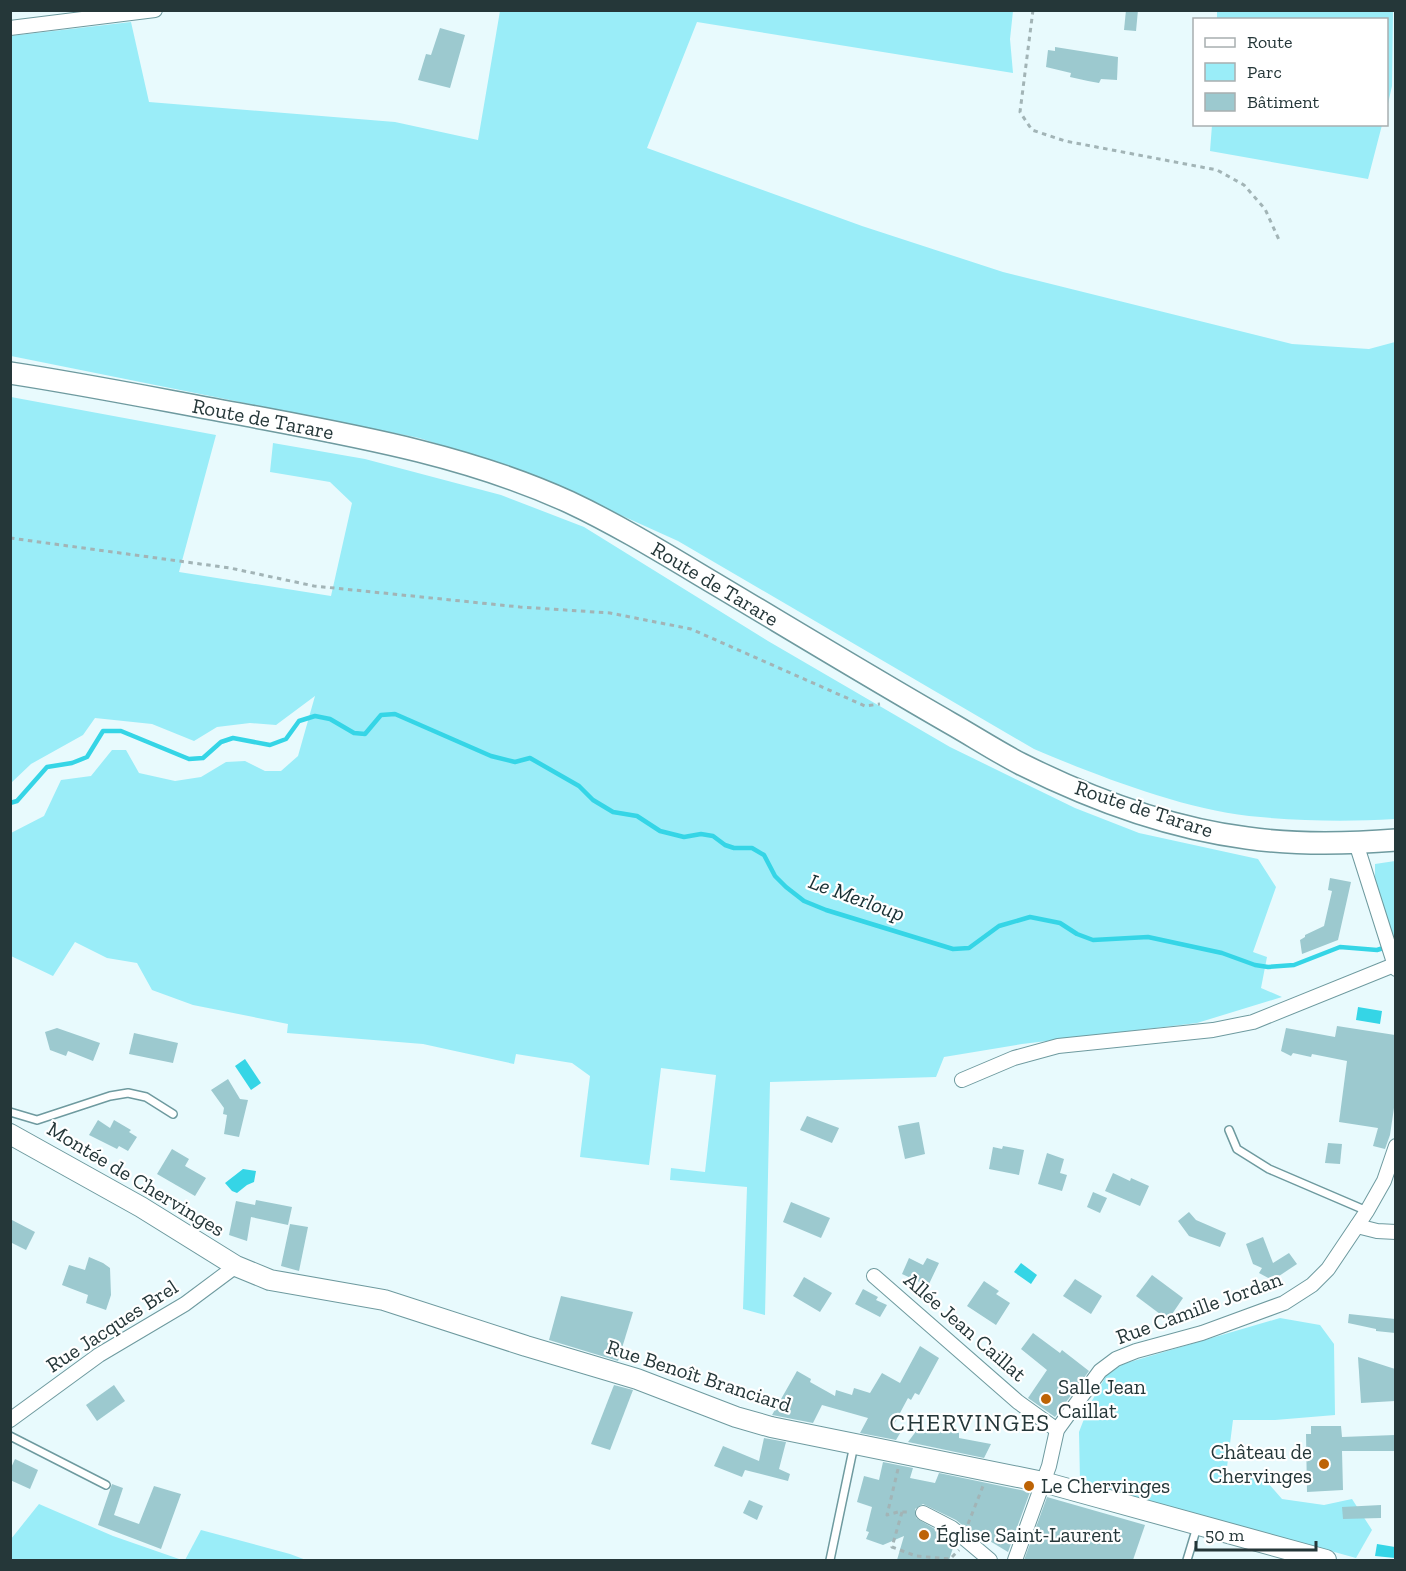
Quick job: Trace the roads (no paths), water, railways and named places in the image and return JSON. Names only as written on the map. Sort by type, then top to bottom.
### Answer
[{"type":"main road","name":"Route de Tarare","points":[[10,373],[408,447],[457,460],[568,502],[637,538],[1020,764],[1098,799],[1206,831],[1248,838],[1315,843],[1395,840]]},
{"type":"street","points":[[10,28],[155,10]]},
{"type":"street","points":[[962,1080],[1014,1058],[1058,1046],[1213,1030],[1253,1022],[1394,964],[1356,843]]},
{"type":"street","name":"Montée de Chervinges","points":[[10,1134],[141,1207],[236,1266]]},
{"type":"street","name":"Rue Camille Jordan","points":[[1015,1560],[1043,1482],[1057,1430],[1100,1371],[1116,1359],[1136,1351],[1202,1333],[1284,1303],[1312,1285],[1328,1269],[1367,1211],[1384,1181],[1395,1146]]},
{"type":"street","points":[[1357,1226],[1377,1231],[1395,1232]]},
{"type":"street","name":"Rue Jacques Brel","points":[[10,1420],[99,1356],[184,1304],[236,1266]]},
{"type":"street","name":"Rue Benoît Branciard","points":[[236,1266],[288,1285],[384,1300],[526,1347],[638,1379],[735,1417],[771,1427],[1043,1482],[1326,1560]]},
{"type":"street","name":"Allée Jean Caillat","points":[[874,1276],[1018,1402],[1057,1430]]},
{"type":"street","points":[[923,1513],[952,1528],[990,1560]]},
{"type":"lane","points":[[10,1112],[36,1120],[110,1096],[128,1094],[146,1097],[173,1114]]},
{"type":"lane","points":[[1229,1130],[1237,1149],[1269,1169],[1367,1211]]},
{"type":"lane","points":[[10,1436],[106,1485]]},
{"type":"lane","points":[[830,1560],[854,1444]]},
{"type":"lane","points":[[1187,1560],[1197,1524]]},
{"type":"waterway","name":"Le Merloup","points":[[10,803],[17,801],[47,767],[72,763],[87,757],[103,731],[121,731],[189,759],[203,758],[221,742],[233,738],[270,745],[286,739],[299,721],[315,716],[330,719],[354,733],[365,734],[381,715],[395,714],[491,756],[515,762],[530,758],[579,786],[593,800],[613,812],[637,816],[660,831],[684,837],[701,834],[713,836],[725,845],[734,848],[752,848],[764,855],[775,876],[804,901],[826,910],[953,949],[969,948],[999,926],[1030,917],[1060,923],[1077,934],[1093,940],[1148,937],[1222,953],[1255,965],[1268,967],[1294,965],[1340,947],[1377,950],[1396,944]]},
{"type":"place","name":"Salle Jean Caillat","points":[[1046,1399]]},
{"type":"place","name":"Château de Chervinges","points":[[1324,1464]]},
{"type":"place","name":"Le Chervinges","points":[[1029,1486]]},
{"type":"place","name":"Église Saint-Laurent","points":[[924,1535]]},
{"type":"district","name":"CHERVINGES","points":[[970,1423]]}]
